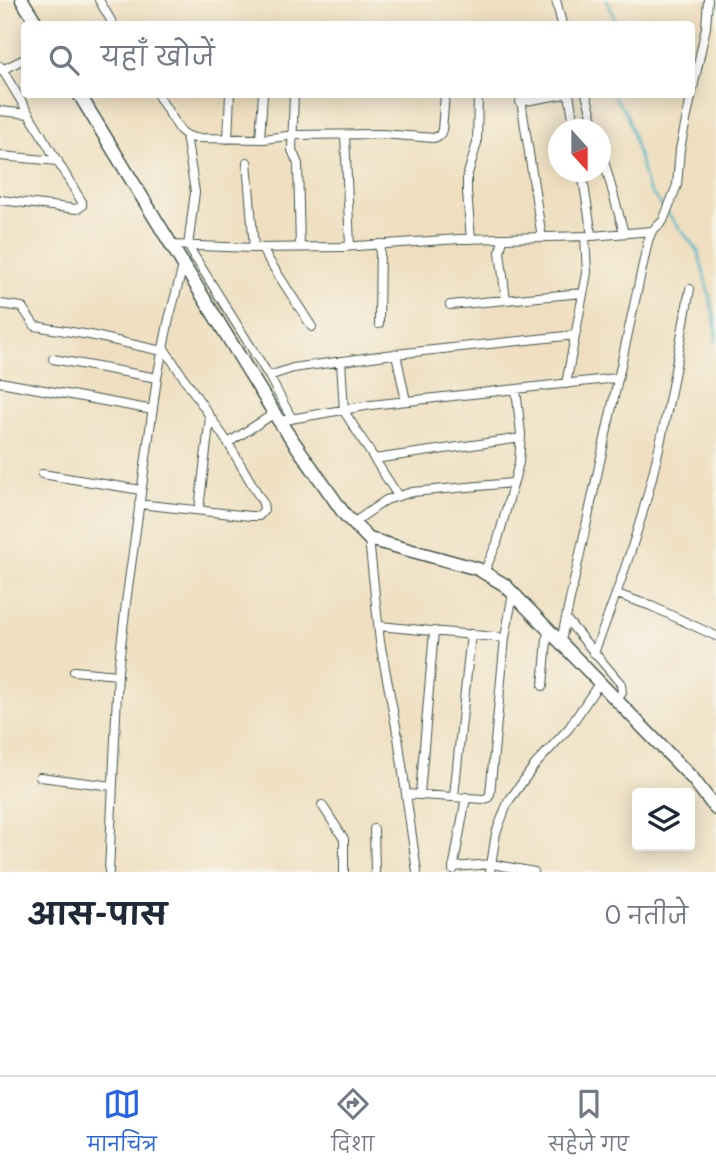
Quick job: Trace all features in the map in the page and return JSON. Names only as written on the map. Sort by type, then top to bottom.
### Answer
[{"type":"street","points":[[22,0],[35,21]]},
{"type":"street","points":[[100,0],[111,21]]},
{"type":"street","points":[[556,0],[561,21]]},
{"type":"street","points":[[695,90],[711,27],[708,0]]},
{"type":"street","points":[[0,200],[80,208],[82,202],[1,70],[21,60]]},
{"type":"street","points":[[81,98],[183,266],[345,516],[369,539],[494,577],[561,640],[693,779],[716,808]]},
{"type":"street","points":[[160,98],[186,135],[195,192],[188,246],[269,376],[282,418]]},
{"type":"street","points":[[228,139],[230,98]]},
{"type":"street","points":[[260,139],[263,98]]},
{"type":"street","points":[[294,98],[292,150],[298,164],[300,247]]},
{"type":"street","points":[[186,135],[194,138],[228,139],[382,134],[434,138],[440,135],[442,130],[445,98]]},
{"type":"street","points":[[471,239],[467,185],[477,143],[478,98]]},
{"type":"street","points":[[520,98],[542,238]]},
{"type":"street","points":[[568,98],[573,119]]},
{"type":"street","points":[[587,98],[593,119]]},
{"type":"street","points":[[561,640],[617,378],[652,231],[663,221],[675,193],[680,149],[693,98]]},
{"type":"street","points":[[0,111],[29,114]]},
{"type":"street","points":[[345,135],[350,246]]},
{"type":"street","points":[[0,156],[58,161]]},
{"type":"street","points":[[247,162],[257,248],[312,327]]},
{"type":"street","points":[[566,384],[587,261],[589,236],[583,182]]},
{"type":"street","points":[[610,182],[624,233]]},
{"type":"street","points":[[170,245],[257,248],[350,246],[652,231]]},
{"type":"street","points":[[503,239],[500,252],[506,300]]},
{"type":"street","points":[[379,324],[380,244]]},
{"type":"street","points":[[109,872],[118,675],[158,378],[183,266]]},
{"type":"street","points":[[594,653],[617,594],[642,514],[691,289]]},
{"type":"street","points":[[450,305],[583,293]]},
{"type":"street","points":[[0,304],[22,307],[32,323],[40,327],[163,349],[228,443],[263,503],[263,514],[250,516],[139,504]]},
{"type":"street","points":[[269,376],[293,368],[341,361],[575,335]]},
{"type":"street","points":[[396,354],[406,401]]},
{"type":"street","points":[[53,359],[158,378]]},
{"type":"street","points":[[341,361],[344,411],[398,496]]},
{"type":"street","points":[[228,443],[282,418],[406,401],[617,378]]},
{"type":"street","points":[[0,382],[153,410]]},
{"type":"street","points":[[484,572],[497,543],[519,463],[521,438],[516,389]]},
{"type":"street","points":[[199,509],[210,417]]},
{"type":"street","points":[[374,459],[521,438]]},
{"type":"street","points":[[42,474],[141,490]]},
{"type":"street","points":[[353,523],[386,500],[412,492],[512,483]]},
{"type":"street","points":[[369,539],[380,642],[391,690],[417,872]]},
{"type":"street","points":[[406,793],[483,800],[490,794],[505,638],[513,593]]},
{"type":"street","points":[[617,594],[651,606],[716,636]]},
{"type":"street","points":[[566,619],[623,688],[617,699]]},
{"type":"street","points":[[379,626],[505,638]]},
{"type":"street","points":[[543,686],[548,627]]},
{"type":"street","points":[[420,794],[434,631]]},
{"type":"street","points":[[454,796],[471,634]]},
{"type":"street","points":[[74,671],[118,675]]},
{"type":"street","points":[[491,868],[496,834],[508,802],[534,766],[569,728],[600,682]]},
{"type":"street","points":[[40,777],[113,786]]},
{"type":"street","points":[[466,797],[453,870],[491,868],[534,872]]},
{"type":"street","points":[[322,804],[344,839],[344,872]]},
{"type":"street","points":[[374,829],[375,872]]},
{"type":"waterway","points":[[607,0],[614,21]]},
{"type":"waterway","points":[[615,98],[627,115],[648,189],[698,251],[715,319],[716,342]]}]
